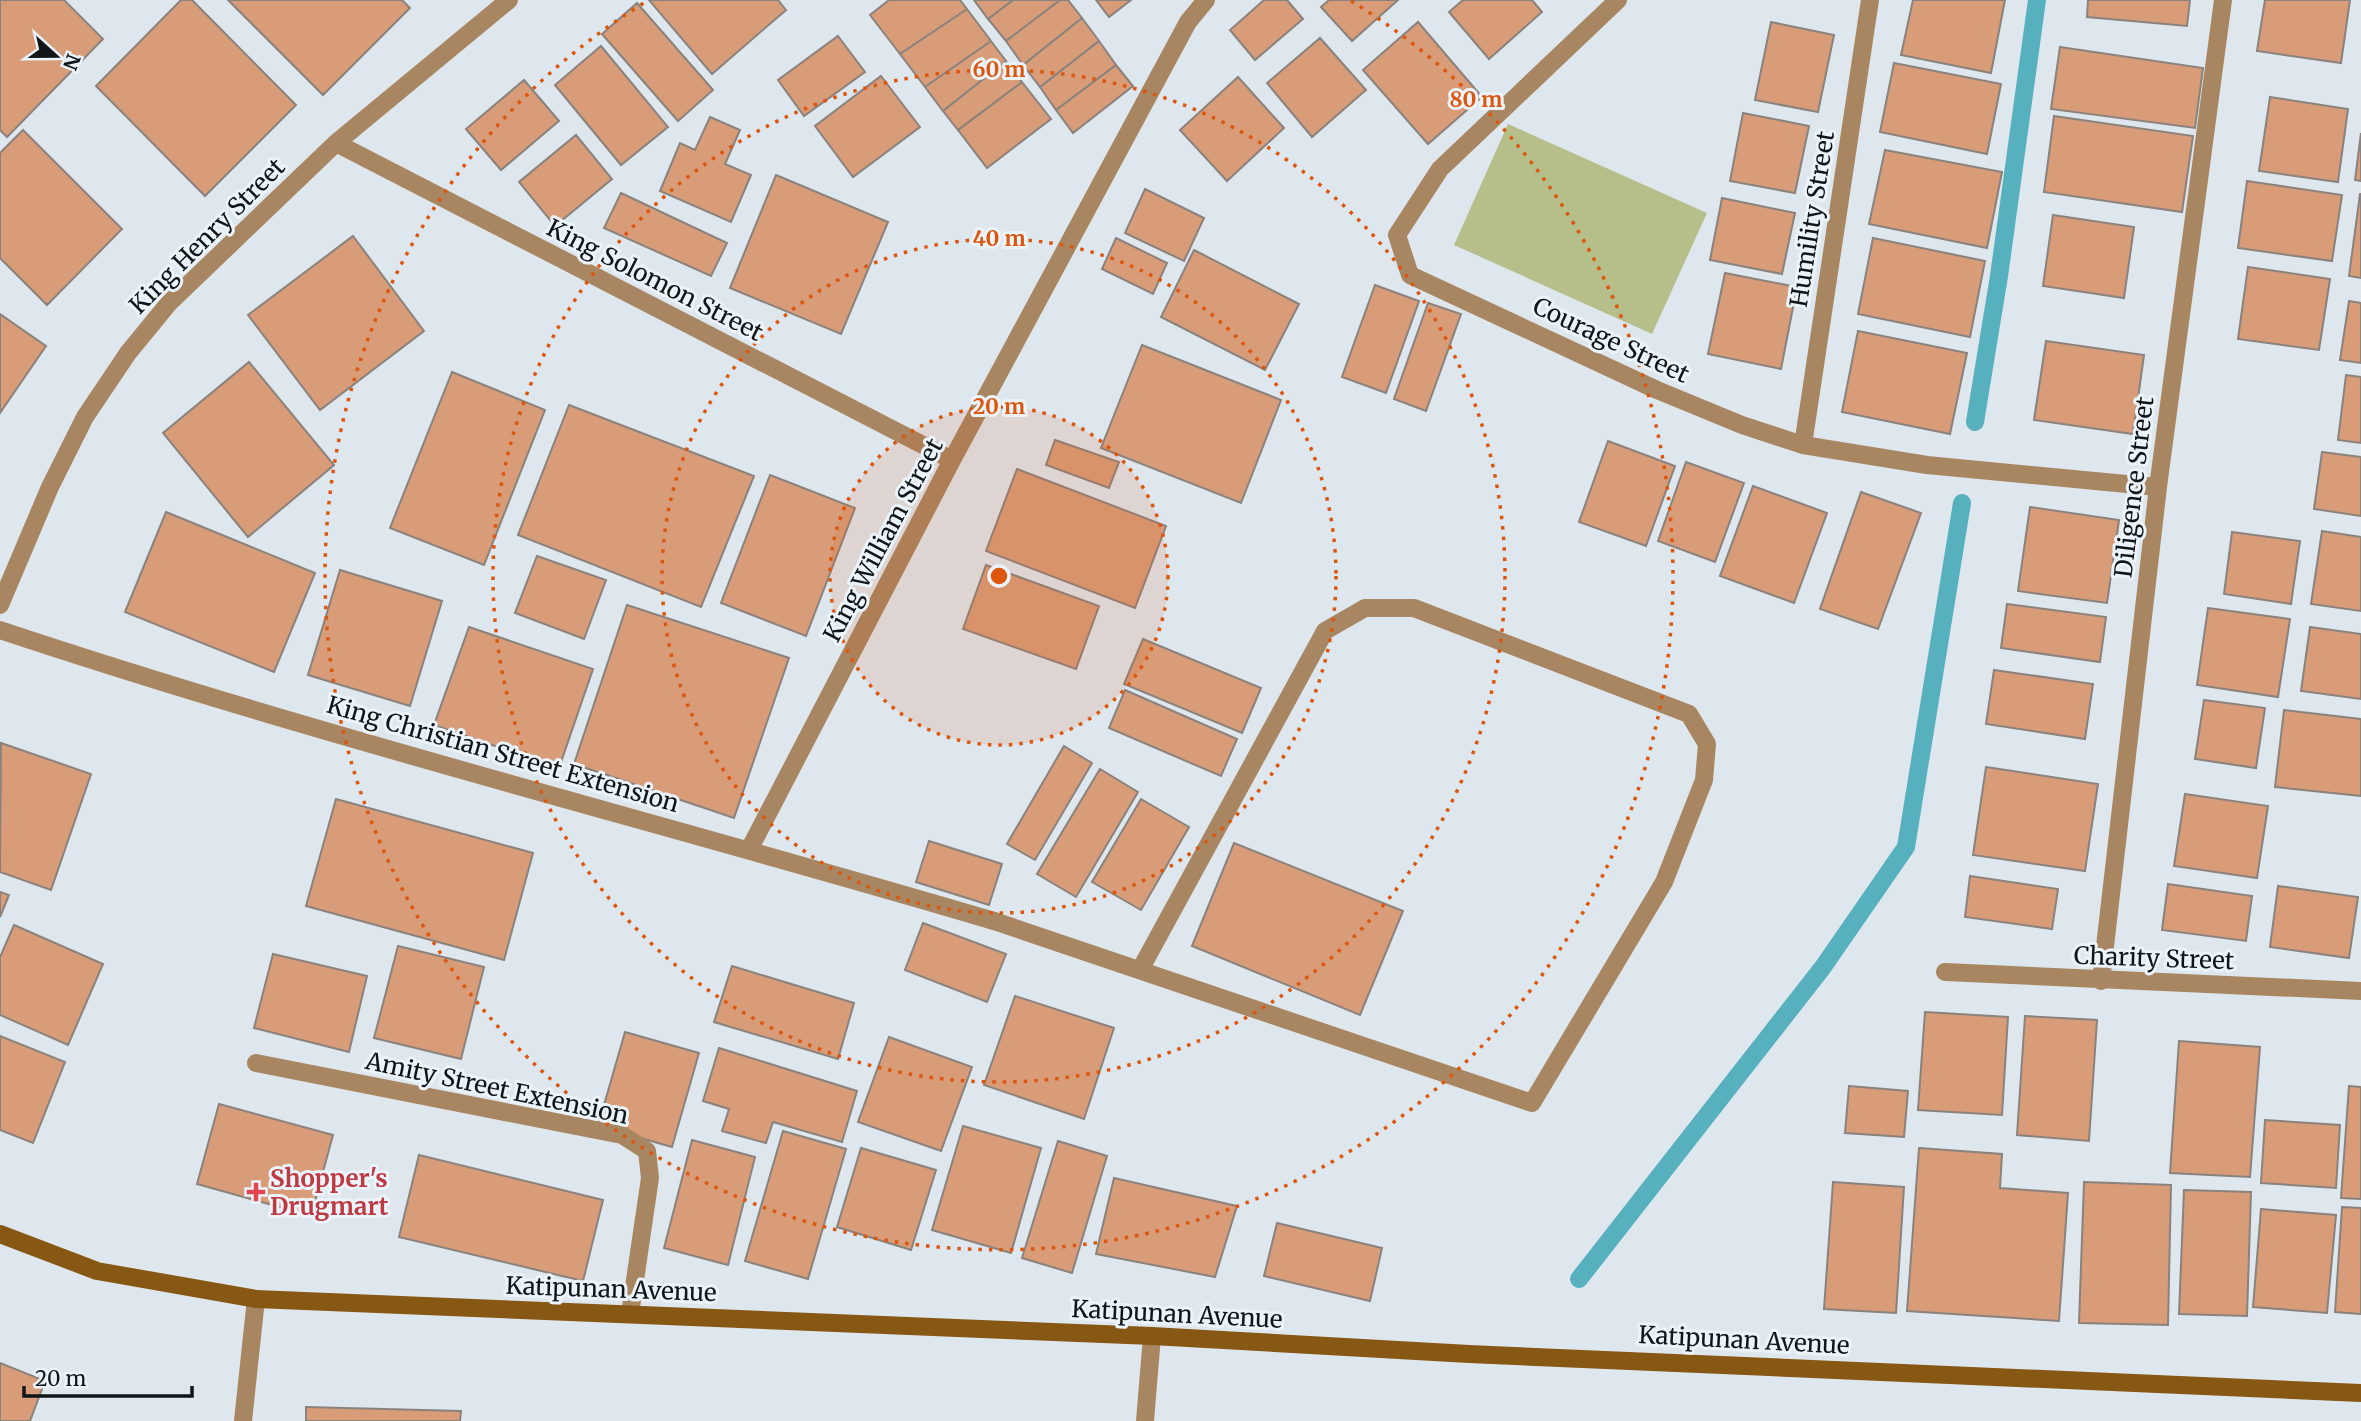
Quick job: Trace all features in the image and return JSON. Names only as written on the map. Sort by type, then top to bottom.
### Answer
[{"type":"main road","name":"Katipunan Avenue","points":[[0,1234],[97,1271],[256,1298],[1152,1336],[1469,1354],[2361,1393]]},
{"type":"street","name":"King Henry Street","points":[[0,606],[50,487],[85,417],[128,353],[169,303],[336,143],[509,0]]},
{"type":"street","name":"King William Street","points":[[750,848],[952,460],[1188,22],[1206,0]]},
{"type":"street","name":"Courage Street","points":[[1619,0],[1440,169],[1396,235],[1410,275],[1657,390],[1742,425],[1802,445],[1927,465],[2158,487]]},
{"type":"street","name":"Humility Street","points":[[1802,445],[1870,0]]},
{"type":"street","name":"Diligence Street","points":[[2101,981],[2158,487],[2223,0]]},
{"type":"street","name":"King Solomon Street","points":[[336,143],[952,460]]},
{"type":"street","name":"King Christian Street Extension","points":[[0,630],[158,682],[750,848],[994,920],[1140,970],[1532,1103],[1664,882],[1704,780],[1707,744],[1689,714],[1414,608],[1365,608],[1325,631],[1140,970]]},
{"type":"street","name":"Charity Street","points":[[1945,972],[2361,991]]},
{"type":"street","name":"Amity Street Extension","points":[[256,1063],[622,1135],[648,1151],[650,1178],[630,1314]]},
{"type":"street","points":[[243,1421],[256,1298]]},
{"type":"street","points":[[1145,1421],[1152,1336]]},
{"type":"green space","points":[[1508,124],[1707,213],[1652,334],[1454,245]]},
{"type":"building","points":[[0,0],[64,0],[103,39],[7,137],[0,130]]},
{"type":"building","points":[[181,0],[192,0],[296,105],[205,196],[96,86]]},
{"type":"building","points":[[228,0],[402,0],[410,8],[323,95]]},
{"type":"building","points":[[649,0],[778,0],[786,10],[712,74]]},
{"type":"building","points":[[889,0],[960,0],[967,9],[900,54],[870,15]]},
{"type":"building","points":[[974,0],[1013,0],[988,19]]},
{"type":"building","points":[[1013,0],[1060,0],[1006,41],[988,19]]},
{"type":"building","points":[[1060,0],[1068,0],[1082,18],[1023,65],[1006,41]]},
{"type":"building","points":[[1096,0],[1131,0],[1109,17]]},
{"type":"building","points":[[1264,0],[1287,0],[1303,19],[1255,60],[1230,30]]},
{"type":"building","points":[[1329,0],[1398,0],[1352,41],[1321,7]]},
{"type":"building","points":[[1463,0],[1532,0],[1542,12],[1489,59],[1449,12]]},
{"type":"building","points":[[1913,0],[2005,0],[1991,73],[1901,55]]},
{"type":"building","points":[[2088,0],[2190,0],[2187,26],[2087,17]]},
{"type":"building","points":[[2265,0],[2350,0],[2341,63],[2257,51]]},
{"type":"building","points":[[637,3],[713,90],[678,121],[602,34]]},
{"type":"building","points":[[967,9],[991,41],[925,87],[900,54]]},
{"type":"building","points":[[1082,18],[1099,41],[1040,87],[1023,65]]},
{"type":"building","points":[[1418,22],[1482,97],[1428,144],[1363,70]]},
{"type":"building","points":[[1771,22],[1834,35],[1818,112],[1755,100]]},
{"type":"building","points":[[838,36],[865,72],[804,116],[778,80]]},
{"type":"building","points":[[1320,38],[1366,90],[1312,137],[1267,83]]},
{"type":"building","points":[[991,41],[1006,61],[943,111],[925,87]]},
{"type":"building","points":[[1099,41],[1116,65],[1056,110],[1040,87]]},
{"type":"building","points":[[601,46],[668,127],[621,165],[555,85]]},
{"type":"building","points":[[2060,47],[2203,68],[2195,128],[2051,109]]},
{"type":"building","points":[[1006,61],[1022,82],[958,130],[943,111]]},
{"type":"building","points":[[1894,63],[2001,84],[1987,154],[1880,132]]},
{"type":"building","points":[[1116,65],[1133,86],[1073,133],[1056,110]]},
{"type":"building","points":[[881,76],[920,127],[853,177],[815,126]]},
{"type":"building","points":[[1238,77],[1284,128],[1227,181],[1180,130]]},
{"type":"building","points":[[524,80],[559,121],[501,170],[466,129]]},
{"type":"building","points":[[1022,82],[1051,119],[987,168],[958,130]]},
{"type":"building","points":[[2270,97],[2348,109],[2338,182],[2259,171]]},
{"type":"building","points":[[1743,113],[1809,126],[1795,193],[1730,181]]},
{"type":"building","points":[[2054,116],[2193,136],[2182,212],[2044,192]]},
{"type":"building","points":[[710,117],[740,130],[725,164],[751,175],[731,222],[660,191],[680,143],[695,150]]},
{"type":"building","points":[[23,130],[122,229],[47,305],[0,258],[0,153]]},
{"type":"building","points":[[2361,133],[2361,181],[2355,180]]},
{"type":"building","points":[[576,135],[612,179],[555,226],[519,182]]},
{"type":"building","points":[[1885,150],[2002,172],[1987,248],[1869,224]]},
{"type":"building","points":[[776,175],[888,222],[841,334],[730,288]]},
{"type":"building","points":[[2247,181],[2342,195],[2332,261],[2238,248]]},
{"type":"building","points":[[1145,189],[1204,218],[1184,261],[1125,233]]},
{"type":"building","points":[[621,193],[727,243],[711,276],[604,228]]},
{"type":"building","points":[[2361,194],[2361,278],[2349,276]]},
{"type":"building","points":[[1722,198],[1795,213],[1782,274],[1710,260]]},
{"type":"building","points":[[2053,215],[2134,227],[2124,298],[2043,286]]},
{"type":"building","points":[[353,236],[424,331],[320,410],[248,315]]},
{"type":"building","points":[[1116,238],[1167,263],[1153,294],[1102,269]]},
{"type":"building","points":[[1873,238],[1985,261],[1970,337],[1858,314]]},
{"type":"building","points":[[1194,250],[1299,304],[1265,370],[1161,317]]},
{"type":"building","points":[[2248,267],[2330,279],[2319,350],[2238,339]]},
{"type":"building","points":[[1725,273],[1797,287],[1781,369],[1708,354]]},
{"type":"building","points":[[1375,285],[1419,301],[1386,393],[1342,377]]},
{"type":"building","points":[[2349,301],[2361,303],[2361,363],[2340,360]]},
{"type":"building","points":[[1428,303],[1461,314],[1426,411],[1394,399]]},
{"type":"building","points":[[0,314],[46,346],[0,413]]},
{"type":"building","points":[[1858,331],[1967,353],[1950,434],[1842,412]]},
{"type":"building","points":[[2046,341],[2144,355],[2133,434],[2034,420]]},
{"type":"building","points":[[1142,345],[1281,400],[1241,503],[1101,448]]},
{"type":"building","points":[[249,362],[334,465],[248,537],[163,433]]},
{"type":"building","points":[[452,372],[545,410],[484,565],[390,528]]},
{"type":"building","points":[[2346,375],[2361,377],[2361,443],[2338,440]]},
{"type":"building","points":[[569,405],[754,476],[701,607],[518,535]]},
{"type":"building","points":[[1055,440],[1119,462],[1109,488],[1046,465]]},
{"type":"building","points":[[1608,441],[1675,466],[1646,546],[1579,522]]},
{"type":"building","points":[[2322,452],[2361,457],[2361,516],[2314,509]]},
{"type":"building","points":[[1686,462],[1744,483],[1715,562],[1658,541]]},
{"type":"building","points":[[1017,469],[1166,526],[1135,608],[986,551]]},
{"type":"building","points":[[770,475],[855,508],[806,636],[721,603]]},
{"type":"building","points":[[1753,486],[1827,513],[1794,603],[1720,576]]},
{"type":"building","points":[[1861,492],[1921,513],[1878,629],[1820,609]]},
{"type":"building","points":[[2030,507],[2119,520],[2107,603],[2018,591]]},
{"type":"building","points":[[166,512],[315,573],[274,672],[125,612]]},
{"type":"building","points":[[2322,531],[2361,537],[2361,611],[2311,604]]},
{"type":"building","points":[[2232,532],[2300,541],[2291,604],[2224,594]]},
{"type":"building","points":[[537,556],[606,580],[584,639],[515,613]]},
{"type":"building","points":[[986,565],[1099,606],[1076,669],[963,629]]},
{"type":"building","points":[[340,570],[442,601],[410,706],[308,675]]},
{"type":"building","points":[[2007,604],[2106,617],[2100,662],[2001,648]]},
{"type":"building","points":[[627,605],[789,658],[734,818],[574,764]]},
{"type":"building","points":[[2208,608],[2290,619],[2278,697],[2197,685]]},
{"type":"building","points":[[469,627],[593,669],[559,768],[434,725]]},
{"type":"building","points":[[2310,627],[2361,634],[2361,699],[2301,691]]},
{"type":"building","points":[[1143,639],[1261,688],[1242,733],[1124,684]]},
{"type":"building","points":[[1994,670],[2093,684],[2085,739],[1986,724]]},
{"type":"building","points":[[1125,690],[1237,739],[1221,776],[1109,728]]},
{"type":"building","points":[[2204,700],[2265,708],[2256,768],[2195,759]]},
{"type":"building","points":[[2284,710],[2361,719],[2361,796],[2275,787]]},
{"type":"building","points":[[1,743],[91,774],[51,890],[0,872]]},
{"type":"building","points":[[1064,746],[1092,763],[1035,860],[1007,844]]},
{"type":"building","points":[[1986,767],[2098,784],[2085,871],[1973,855]]},
{"type":"building","points":[[1100,769],[1138,792],[1076,897],[1037,874]]},
{"type":"building","points":[[2185,794],[2268,806],[2257,878],[2174,866]]},
{"type":"building","points":[[336,799],[533,853],[504,960],[306,906]]},
{"type":"building","points":[[1141,799],[1189,827],[1141,910],[1092,882]]},
{"type":"building","points":[[929,841],[1002,864],[989,905],[916,882]]},
{"type":"building","points":[[1234,843],[1403,911],[1360,1015],[1192,946]]},
{"type":"building","points":[[1970,876],[2058,889],[2052,929],[1965,917]]},
{"type":"building","points":[[2168,884],[2252,896],[2246,941],[2162,930]]},
{"type":"building","points":[[2278,886],[2358,897],[2349,958],[2270,947]]},
{"type":"building","points":[[0,892],[9,895],[0,917]]},
{"type":"building","points":[[923,923],[1006,954],[987,1002],[905,970]]},
{"type":"building","points":[[14,925],[103,964],[68,1045],[0,1015],[0,957]]},
{"type":"building","points":[[398,946],[484,967],[461,1059],[374,1038]]},
{"type":"building","points":[[273,954],[367,976],[349,1052],[254,1028]]},
{"type":"building","points":[[732,966],[854,1003],[838,1059],[714,1022]]},
{"type":"building","points":[[1015,996],[1114,1028],[1084,1119],[984,1085]]},
{"type":"building","points":[[1925,1012],[2008,1017],[2002,1115],[1918,1110]]},
{"type":"building","points":[[2025,1016],[2097,1020],[2089,1141],[2017,1135]]},
{"type":"building","points":[[625,1032],[699,1053],[672,1147],[598,1126]]},
{"type":"building","points":[[0,1036],[65,1062],[33,1143],[0,1130]]},
{"type":"building","points":[[889,1037],[972,1067],[941,1151],[858,1122]]},
{"type":"building","points":[[2179,1041],[2260,1047],[2250,1177],[2170,1173]]},
{"type":"building","points":[[719,1048],[857,1091],[842,1142],[773,1122],[766,1143],[722,1131],[729,1109],[703,1101]]},
{"type":"building","points":[[1849,1086],[1908,1091],[1904,1137],[1845,1133]]},
{"type":"building","points":[[2349,1086],[2361,1087],[2361,1199],[2341,1198]]},
{"type":"building","points":[[219,1104],[333,1135],[311,1216],[197,1184]]},
{"type":"building","points":[[2265,1120],[2340,1125],[2336,1188],[2261,1183]]},
{"type":"building","points":[[963,1126],[1041,1148],[1011,1253],[932,1230]]},
{"type":"building","points":[[783,1131],[846,1149],[808,1279],[745,1261]]},
{"type":"building","points":[[692,1140],[755,1157],[728,1265],[664,1248]]},
{"type":"building","points":[[1058,1141],[1107,1156],[1072,1273],[1022,1258]]},
{"type":"building","points":[[861,1148],[936,1170],[911,1250],[837,1227]]},
{"type":"building","points":[[1919,1148],[2002,1154],[2000,1188],[2068,1193],[2059,1321],[1907,1311]]},
{"type":"building","points":[[419,1155],[603,1200],[583,1281],[399,1237]]},
{"type":"building","points":[[1114,1178],[1237,1206],[1215,1277],[1096,1254]]},
{"type":"building","points":[[1833,1182],[1904,1187],[1896,1313],[1824,1309]]},
{"type":"building","points":[[2084,1182],[2171,1185],[2168,1325],[2079,1323]]},
{"type":"building","points":[[2184,1190],[2251,1192],[2247,1316],[2179,1314]]},
{"type":"building","points":[[2342,1207],[2361,1208],[2361,1314],[2335,1312]]},
{"type":"building","points":[[2261,1209],[2336,1215],[2327,1313],[2253,1307]]},
{"type":"building","points":[[1277,1223],[1382,1248],[1370,1301],[1264,1276]]},
{"type":"building","points":[[0,1363],[45,1381],[30,1421],[0,1421]]},
{"type":"building","points":[[306,1407],[461,1411],[460,1421],[306,1421]]},
{"type":"waterway","points":[[1975,422],[1999,276],[2037,0]]},
{"type":"waterway","points":[[1579,1279],[1823,967],[1906,847],[1962,503]]},
{"type":"place","name":"Shopper's Drugmart","points":[[256,1192]]}]
